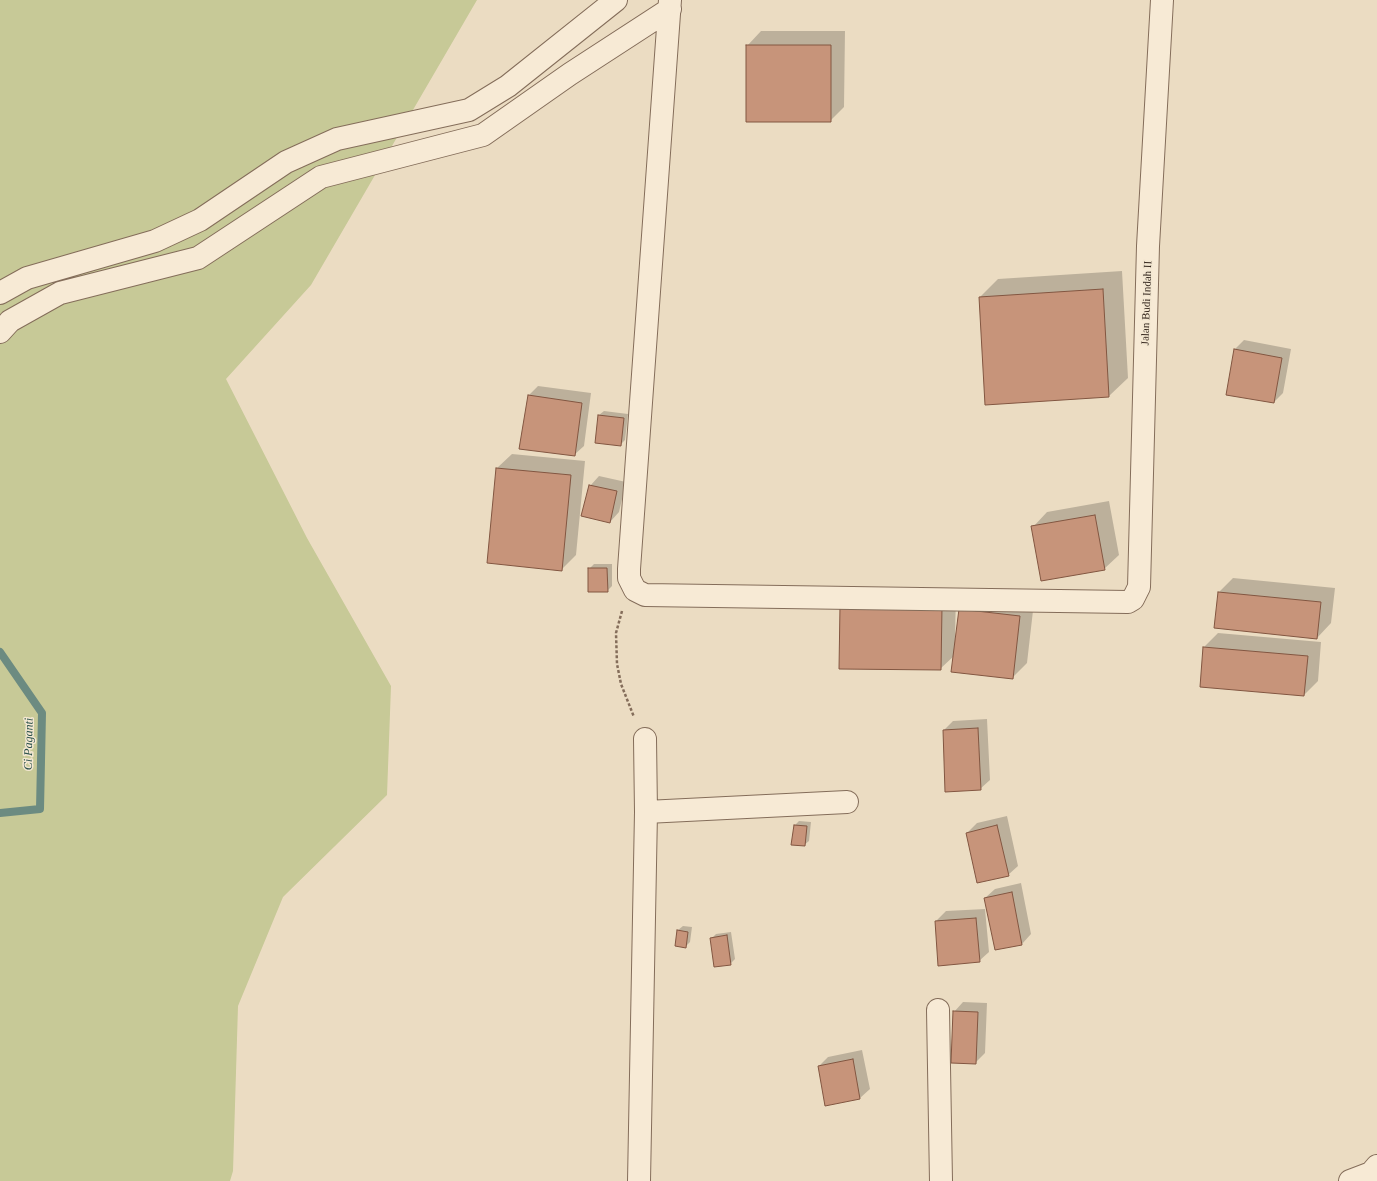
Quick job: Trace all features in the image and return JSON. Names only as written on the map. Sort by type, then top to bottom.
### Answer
[{"type":"street","points":[[0,293],[27,278],[161,238],[200,220],[286,162],[337,139],[468,110],[508,86],[616,0]]},
{"type":"street","name":"Jalan Budi Indah II","points":[[632,585],[636,590],[645,595],[1128,602],[1133,598],[1139,587],[1148,246],[1162,0]]},
{"type":"street","points":[[0,332],[10,321],[60,293],[198,258],[320,177],[483,135],[670,4]]},
{"type":"street","points":[[632,585],[629,578],[629,569],[670,4]]},
{"type":"street","points":[[639,1181],[646,812],[645,739]]},
{"type":"street","points":[[646,812],[847,802]]},
{"type":"street","points":[[938,1010],[941,1181]]},
{"type":"street","points":[[1350,1181],[1371,1173],[1377,1166]]},
{"type":"path","points":[[632,585],[616,633],[615,650],[621,684],[645,739]]},
{"type":"green space","points":[[0,0],[477,0],[311,285],[226,379],[307,538],[391,686],[387,795],[283,897],[238,1006],[233,1171],[230,1181],[0,1181]]},
{"type":"building","points":[[746,45],[831,45],[831,122],[746,122]]},
{"type":"building","points":[[1103,289],[1109,397],[985,405],[979,297]]},
{"type":"building","points":[[1234,349],[1282,358],[1274,403],[1226,395]]},
{"type":"building","points":[[528,395],[582,403],[575,456],[519,449]]},
{"type":"building","points":[[598,415],[624,418],[621,446],[595,443]]},
{"type":"building","points":[[496,468],[571,475],[562,571],[487,563]]},
{"type":"building","points":[[589,485],[617,491],[610,523],[581,516]]},
{"type":"building","points":[[1095,515],[1105,570],[1041,581],[1031,526]]},
{"type":"building","points":[[588,568],[607,568],[608,592],[588,592]]},
{"type":"building","points":[[1218,592],[1321,602],[1317,639],[1214,628]]},
{"type":"building","points":[[840,606],[942,607],[941,670],[839,669]]},
{"type":"building","points":[[959,609],[1020,616],[1013,679],[951,672]]},
{"type":"building","points":[[1203,647],[1308,656],[1304,696],[1200,687]]},
{"type":"building","points":[[978,728],[981,790],[945,792],[943,730]]},
{"type":"building","points":[[794,825],[807,826],[805,846],[791,845]]},
{"type":"building","points":[[997,825],[1009,876],[977,883],[966,833]]},
{"type":"building","points":[[1012,892],[1022,945],[995,950],[984,898]]},
{"type":"building","points":[[976,918],[980,962],[938,966],[935,921]]},
{"type":"building","points":[[677,930],[688,932],[686,948],[675,946]]},
{"type":"building","points":[[727,935],[731,965],[714,967],[710,938]]},
{"type":"building","points":[[953,1011],[978,1012],[976,1064],[951,1063]]},
{"type":"building","points":[[853,1059],[860,1099],[825,1106],[818,1066]]},
{"type":"waterway","name":"Ci Paganti","points":[[0,652],[42,713],[40,809],[0,813]]}]
